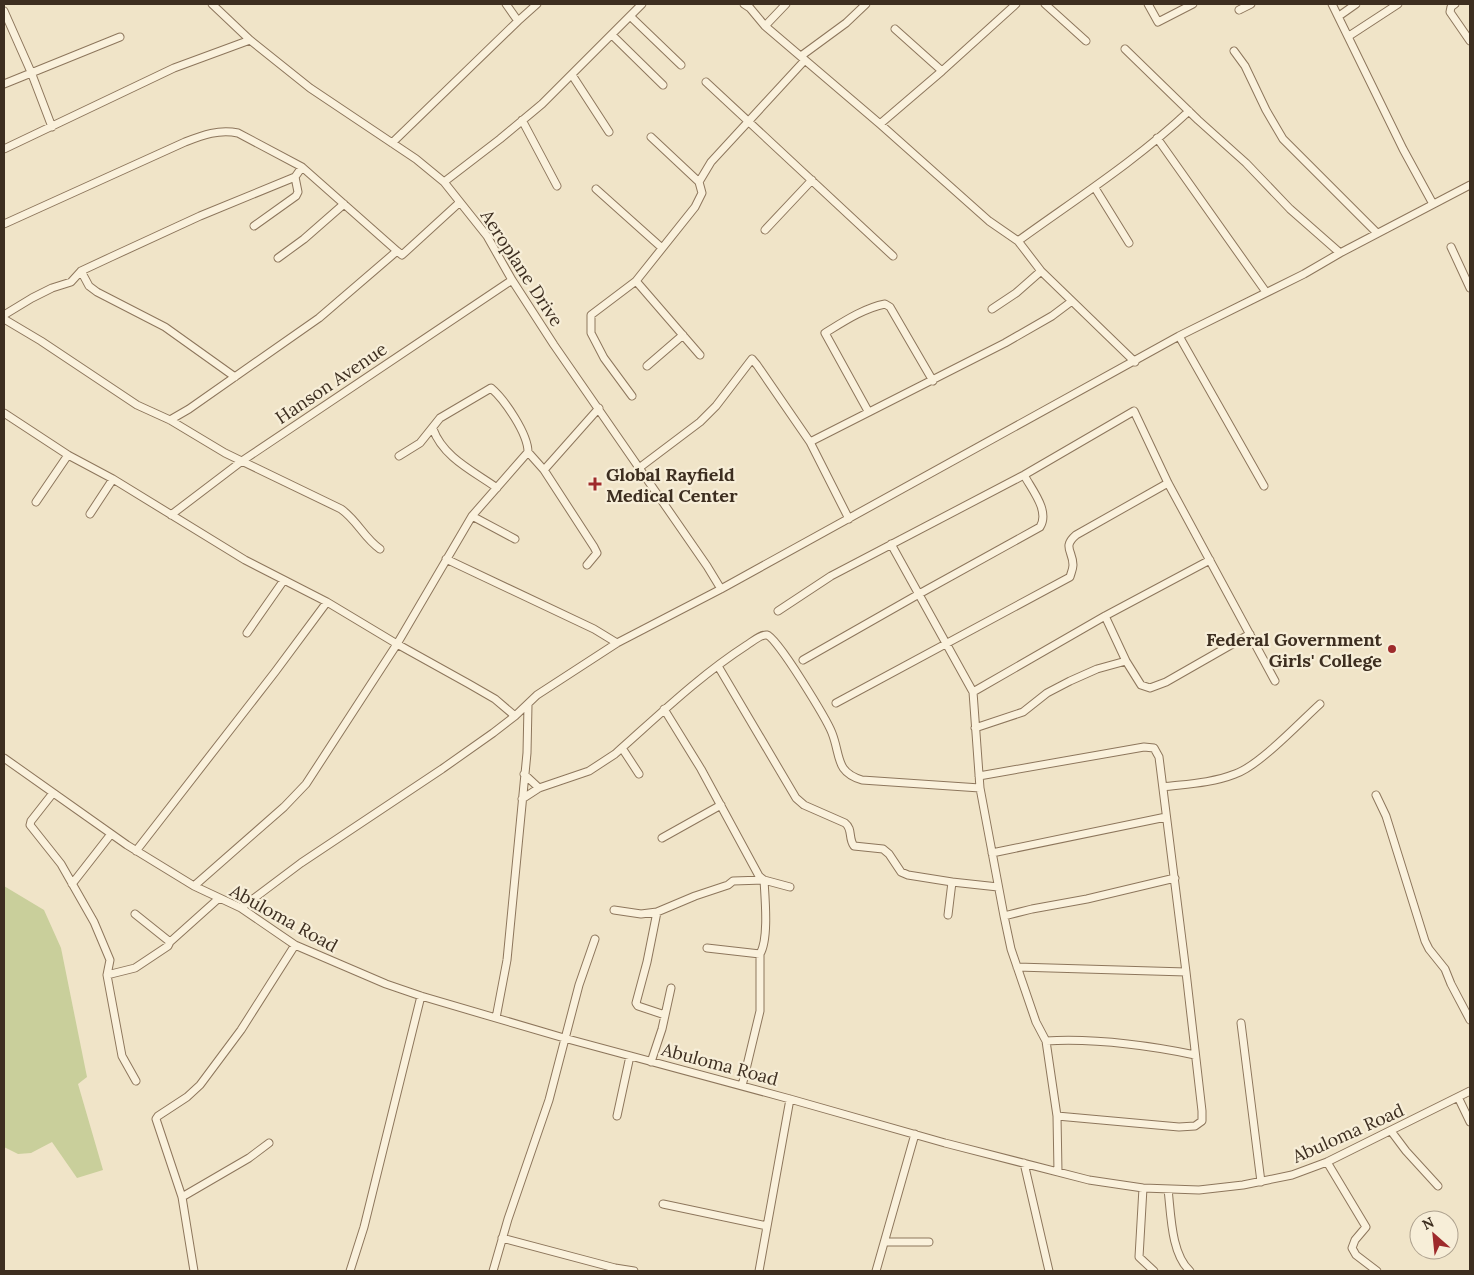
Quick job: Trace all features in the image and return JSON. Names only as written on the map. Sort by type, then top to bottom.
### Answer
[{"type":"street","name":"Aeroplane Drive","points":[[212,4],[250,40],[310,88],[392,143],[444,182],[487,236],[512,280],[554,345],[599,408],[721,589]]},
{"type":"street","points":[[506,4],[518,21]]},
{"type":"street","points":[[392,143],[537,4]]},
{"type":"street","points":[[444,182],[542,104],[642,4]]},
{"type":"street","points":[[744,4],[750,8],[765,26],[880,124],[989,221],[1018,240],[1041,271],[1135,362]]},
{"type":"street","points":[[765,26],[786,4]]},
{"type":"street","points":[[699,182],[712,162],[749,122],[803,58],[866,4]]},
{"type":"street","points":[[880,124],[1016,4]]},
{"type":"street","points":[[1045,4],[1086,41]]},
{"type":"street","points":[[1148,4],[1158,22],[1193,4]]},
{"type":"street","points":[[1239,10],[1251,4]]},
{"type":"street","points":[[1332,4],[1403,148],[1434,204]]},
{"type":"street","points":[[1339,16],[1356,4]]},
{"type":"street","points":[[1349,36],[1398,4]]},
{"type":"street","points":[[1455,4],[1451,7],[1450,12],[1470,41]]},
{"type":"street","points":[[4,11],[31,72],[52,127]]},
{"type":"street","points":[[630,16],[681,65]]},
{"type":"street","points":[[895,29],[942,71]]},
{"type":"street","points":[[612,35],[663,85]]},
{"type":"street","points":[[4,84],[120,38]]},
{"type":"street","points":[[4,149],[174,68],[250,40]]},
{"type":"street","points":[[1124,49],[1246,163],[1290,209],[1340,253]]},
{"type":"street","points":[[1234,51],[1245,66],[1266,110],[1283,138],[1377,233]]},
{"type":"street","points":[[572,75],[609,132]]},
{"type":"street","points":[[706,82],[892,256]]},
{"type":"street","points":[[1018,240],[1094,188],[1170,129],[1189,111]]},
{"type":"street","points":[[522,120],[556,186]]},
{"type":"street","points":[[4,224],[147,158],[207,134],[226,131],[238,133],[302,167],[402,255],[460,202]]},
{"type":"street","points":[[632,396],[604,358],[591,333],[591,315],[636,281],[695,207],[702,193],[699,182],[651,137]]},
{"type":"street","points":[[1157,138],[1266,292]]},
{"type":"street","points":[[4,315],[52,288],[71,282],[81,272],[200,216],[295,177],[302,167]]},
{"type":"street","points":[[254,226],[296,196],[298,192],[295,177]]},
{"type":"street","points":[[765,230],[812,180]]},
{"type":"street","points":[[241,908],[301,863],[442,769],[515,716],[548,688],[616,643],[721,589],[1179,336],[1304,274],[1377,233],[1470,185]]},
{"type":"street","points":[[1094,188],[1129,244]]},
{"type":"street","points":[[596,189],[662,248]]},
{"type":"street","points":[[278,258],[304,240],[344,204]]},
{"type":"street","points":[[1451,247],[1470,288]]},
{"type":"street","points":[[170,420],[189,410],[319,318],[397,251]]},
{"type":"street","points":[[992,308],[1016,293],[1041,271]]},
{"type":"street","points":[[81,272],[89,286],[97,292],[165,327],[235,377]]},
{"type":"street","name":"Hanson Avenue","points":[[171,515],[242,461],[512,280]]},
{"type":"street","points":[[636,281],[700,355]]},
{"type":"street","points":[[810,442],[933,381],[1028,330],[1052,316],[1072,301]]},
{"type":"street","points":[[868,412],[825,333],[849,319],[885,304],[890,308],[933,381]]},
{"type":"street","points":[[4,319],[41,341],[137,405],[170,420],[242,461],[341,509],[351,516],[372,544],[380,549]]},
{"type":"street","points":[[647,366],[683,335]]},
{"type":"street","points":[[1179,336],[1264,486]]},
{"type":"street","points":[[639,468],[700,422],[716,406],[752,359],[810,442],[849,519]]},
{"type":"street","points":[[194,886],[284,807],[306,784],[331,749],[397,644],[472,516],[528,452],[528,444],[501,398],[492,388],[440,418],[420,444],[400,456]]},
{"type":"street","points":[[544,470],[599,408]]},
{"type":"street","points":[[778,611],[831,576],[1024,475],[1134,411],[1168,483],[1275,681]]},
{"type":"street","points":[[4,413],[68,455],[113,479],[244,560],[327,602],[486,694],[515,716]]},
{"type":"street","points":[[433,429],[437,441],[451,456],[497,488]]},
{"type":"street","points":[[528,452],[544,470],[568,504],[597,553],[587,565]]},
{"type":"street","points":[[36,502],[68,455]]},
{"type":"street","points":[[803,660],[1040,527],[1044,521],[1043,510],[1024,475]]},
{"type":"street","points":[[90,514],[113,479]]},
{"type":"street","points":[[836,703],[1070,576],[1074,566],[1068,548],[1069,541],[1168,483]]},
{"type":"street","points":[[472,516],[516,540]]},
{"type":"street","points":[[891,544],[973,692],[980,788],[1004,916],[1017,967],[1036,1022],[1046,1040],[1057,1116],[1058,1172]]},
{"type":"street","points":[[446,559],[594,629],[616,643]]},
{"type":"street","points":[[973,692],[1105,616],[1210,560]]},
{"type":"street","points":[[248,633],[284,580]]},
{"type":"street","points":[[136,851],[276,672],[327,602]]},
{"type":"street","points":[[1105,616],[1126,661],[1141,685],[1150,688],[1166,682],[1250,634]]},
{"type":"street","points":[[522,799],[539,788],[590,771],[604,762],[699,679],[749,644],[766,635],[771,637],[781,650],[816,705],[831,732],[843,770],[850,776],[862,780],[980,788]]},
{"type":"street","points":[[975,728],[1023,712],[1047,693],[1096,669],[1126,661]]},
{"type":"street","points":[[718,666],[796,798],[804,805],[845,822],[850,830],[850,838],[854,846],[883,850],[889,854],[901,872],[908,875],[998,887]]},
{"type":"street","points":[[1164,787],[1212,781],[1237,774],[1258,761],[1320,704]]},
{"type":"street","points":[[496,1018],[507,960],[527,753],[528,705]]},
{"type":"street","points":[[664,709],[701,769],[759,876],[764,880],[766,919],[763,949],[760,954],[760,1011],[742,1086]]},
{"type":"street","points":[[979,776],[1144,747],[1154,748],[1159,756],[1175,878],[1202,1121],[1195,1126],[1179,1127],[1057,1116]]},
{"type":"street","points":[[622,748],[639,774]]},
{"type":"street","name":"Abuloma Road","points":[[4,758],[136,851],[194,886],[241,908],[295,945],[386,984],[564,1038],[1090,1180],[1168,1190],[1224,1188],[1292,1175],[1327,1162],[1470,1091]]},
{"type":"street","points":[[524,774],[539,788]]},
{"type":"street","points":[[54,793],[31,821],[30,825],[61,864],[94,922],[110,960],[107,975],[122,1056],[136,1081]]},
{"type":"street","points":[[1376,795],[1386,816],[1425,941],[1445,969],[1470,1020]]},
{"type":"street","points":[[662,838],[720,805]]},
{"type":"street","points":[[992,853],[1166,817]]},
{"type":"street","points":[[72,884],[111,834]]},
{"type":"street","points":[[1004,916],[1032,908],[1087,899],[1175,878]]},
{"type":"street","points":[[614,910],[641,914],[657,912],[728,885],[733,881],[764,880],[790,887]]},
{"type":"street","points":[[948,915],[952,882]]},
{"type":"street","points":[[107,975],[135,968],[168,946],[170,942],[218,898]]},
{"type":"street","points":[[657,912],[636,1003],[638,1006],[665,1015]]},
{"type":"street","points":[[135,914],[170,942]]},
{"type":"street","points":[[493,1271],[502,1238],[549,1100],[579,985],[595,939]]},
{"type":"street","points":[[194,1271],[182,1197],[156,1120],[158,1116],[187,1097],[200,1085],[241,1030],[295,945]]},
{"type":"street","points":[[707,948],[760,954]]},
{"type":"street","points":[[1017,967],[1186,972]]},
{"type":"street","points":[[651,1062],[671,988]]},
{"type":"street","points":[[350,1271],[366,1219],[421,996]]},
{"type":"street","points":[[1241,1023],[1261,1182]]},
{"type":"street","points":[[1046,1040],[1117,1042],[1195,1055]]},
{"type":"street","points":[[617,1116],[630,1056]]},
{"type":"street","points":[[1458,1097],[1470,1122]]},
{"type":"street","points":[[759,1271],[790,1099]]},
{"type":"street","points":[[1391,1130],[1406,1151],[1438,1186]]},
{"type":"street","points":[[876,1271],[915,1134]]},
{"type":"street","points":[[182,1197],[249,1158],[269,1143]]},
{"type":"street","points":[[1327,1162],[1366,1227],[1355,1240],[1352,1248],[1356,1255],[1377,1271]]},
{"type":"street","points":[[1024,1163],[1049,1271]]},
{"type":"street","points":[[1143,1188],[1139,1257],[1154,1271]]},
{"type":"street","points":[[1168,1190],[1175,1241],[1185,1267],[1190,1271]]},
{"type":"street","points":[[663,1204],[767,1226]]},
{"type":"street","points":[[502,1238],[615,1268],[634,1271]]},
{"type":"street","points":[[884,1242],[929,1242]]},
{"type":"green space","points":[[4,886],[44,910],[61,948],[87,1077],[78,1084],[103,1170],[77,1178],[52,1142],[31,1153],[18,1154],[4,1147]]},
{"type":"place","name":"Global Rayfield Medical Center","points":[[595,484]]},
{"type":"place","name":"Federal Government Girls' College","points":[[1392,649]]}]
